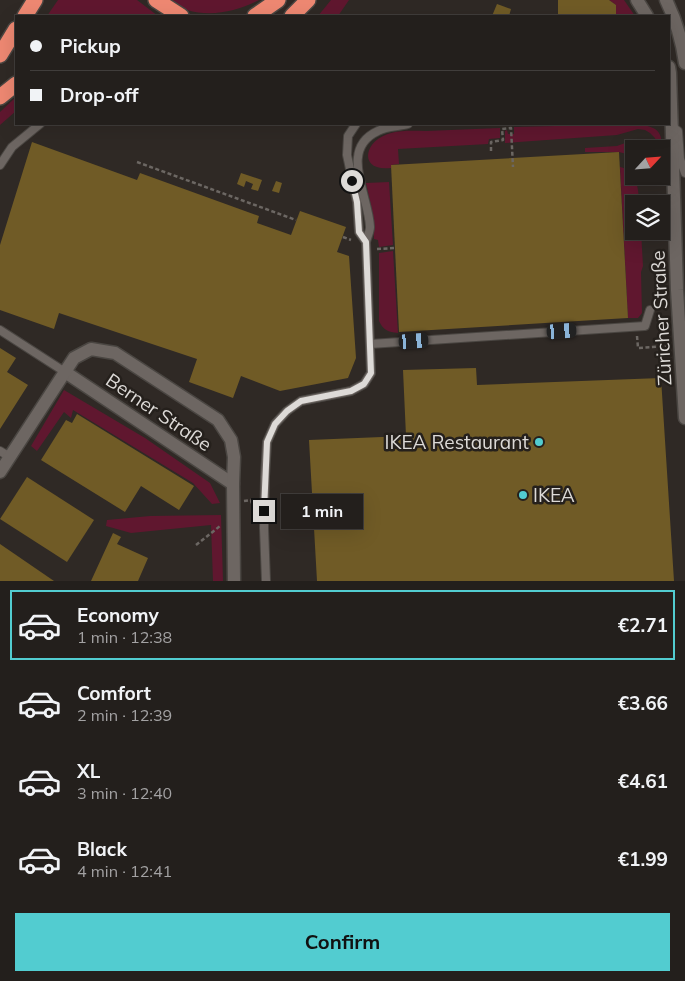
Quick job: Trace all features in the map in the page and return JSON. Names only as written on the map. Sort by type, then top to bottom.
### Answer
[{"type":"highway","points":[[26,15],[35,0]]},
{"type":"highway","points":[[156,0],[179,15]]},
{"type":"highway","points":[[256,15],[278,0]]},
{"type":"highway","points":[[293,15],[308,0]]},
{"type":"highway","points":[[0,55],[15,32]]},
{"type":"highway","points":[[0,97],[15,85]]},
{"type":"street","points":[[637,0],[646,15]]},
{"type":"street","points":[[666,0],[674,15],[685,63]]},
{"type":"street","name":"Züricher Straße","points":[[669,125],[676,290],[685,418]]},
{"type":"street","name":"Berner Straße","points":[[0,472],[5,454],[74,358],[91,349],[115,353],[218,420],[231,440],[234,457],[232,484],[234,581]]},
{"type":"street","name":"Berner Straße","points":[[65,372],[232,484]]},
{"type":"lane","points":[[0,165],[12,148],[39,125]]},
{"type":"lane","points":[[355,125],[348,136],[347,155],[357,202],[359,232],[366,242]]},
{"type":"lane","points":[[266,581],[264,528],[267,442],[275,424],[287,411],[301,401],[351,391],[364,384],[371,373],[366,242],[370,229],[358,173],[357,154],[368,136],[388,127],[401,125]]},
{"type":"lane","points":[[669,125],[678,131],[680,159],[685,174]]},
{"type":"lane","points":[[370,344],[646,326],[650,310]]},
{"type":"lane","points":[[0,330],[65,372]]},
{"type":"path","points":[[506,125],[511,132],[513,167]]},
{"type":"path","points":[[491,151],[491,142],[502,140],[502,129],[507,128]]},
{"type":"path","points":[[137,162],[296,220]]},
{"type":"path","points":[[342,237],[351,240]]},
{"type":"path","points":[[380,249],[395,248]]},
{"type":"path","points":[[636,326],[638,348],[680,345]]},
{"type":"shaded area","points":[[58,0],[137,0],[157,15],[48,15]]},
{"type":"shaded area","points":[[167,0],[259,0],[225,12],[201,13],[189,11]]},
{"type":"shaded area","points":[[331,0],[349,0],[339,15],[319,15]]},
{"type":"shaded area","points":[[609,0],[624,0],[634,15],[616,15],[616,5]]},
{"type":"shaded area","points":[[15,98],[15,112],[0,125],[0,112]]},
{"type":"shaded area","points":[[642,125],[656,130],[662,140],[656,140],[650,133],[638,129],[617,135],[505,143],[505,131],[507,130],[508,134],[514,134],[514,127]]},
{"type":"shaded area","points":[[500,128],[500,138],[489,139],[488,144],[398,149],[399,164],[391,165],[391,168],[380,168],[369,161],[370,148],[382,137],[391,133]]},
{"type":"shaded area","points":[[625,143],[625,154],[585,152],[585,148],[617,146]]},
{"type":"shaded area","points":[[620,167],[625,169],[625,185],[637,185],[638,195],[625,195],[625,240],[642,240],[643,266],[641,272],[642,313],[638,318],[628,318]]},
{"type":"shaded area","points":[[389,182],[393,245],[379,247],[378,240],[374,239],[372,210],[366,183]]},
{"type":"shaded area","points":[[393,251],[398,333],[386,330],[379,321],[379,253]]},
{"type":"shaded area","points":[[64,390],[145,438],[210,483],[220,503],[212,504],[193,483],[73,410],[71,418],[64,412],[37,451],[31,446]]},
{"type":"shaded area","points":[[221,515],[223,581],[213,581],[211,525],[131,533],[106,526],[107,520],[150,516]]},
{"type":"building","points":[[558,0],[609,0],[616,5],[616,15],[558,15]]},
{"type":"building","points":[[497,4],[511,9],[509,15],[492,15]]},
{"type":"building","points":[[32,142],[137,180],[140,173],[259,216],[257,223],[291,235],[300,211],[346,227],[337,252],[349,256],[356,358],[348,378],[280,391],[241,376],[233,398],[189,382],[197,359],[59,313],[54,329],[0,310],[0,245]]},
{"type":"building","points":[[619,152],[628,318],[399,332],[391,165]]},
{"type":"building","points":[[241,173],[262,180],[258,191],[251,189],[253,184],[246,181],[244,187],[237,184]]},
{"type":"building","points":[[276,181],[282,183],[279,193],[272,191]]},
{"type":"building","points":[[0,348],[16,358],[7,372],[28,385],[0,429]]},
{"type":"building","points":[[476,368],[477,385],[661,378],[674,581],[317,581],[309,440],[406,436],[403,370]]},
{"type":"building","points":[[77,414],[194,486],[179,510],[141,486],[125,512],[41,460],[66,420],[72,423]]},
{"type":"building","points":[[27,477],[94,520],[67,562],[0,519]]},
{"type":"building","points":[[113,533],[121,537],[117,544],[148,558],[138,581],[91,581]]},
{"type":"building","points":[[0,544],[54,581],[0,581]]},
{"type":"place","name":"IKEA Restaurant","points":[[539,442]]},
{"type":"place","name":"IKEA","points":[[523,495]]},
{"type":"route","points":[[264,511],[267,442],[275,424],[287,411],[301,401],[351,391],[364,384],[371,373],[366,242],[359,232],[357,202],[352,181]]}]
